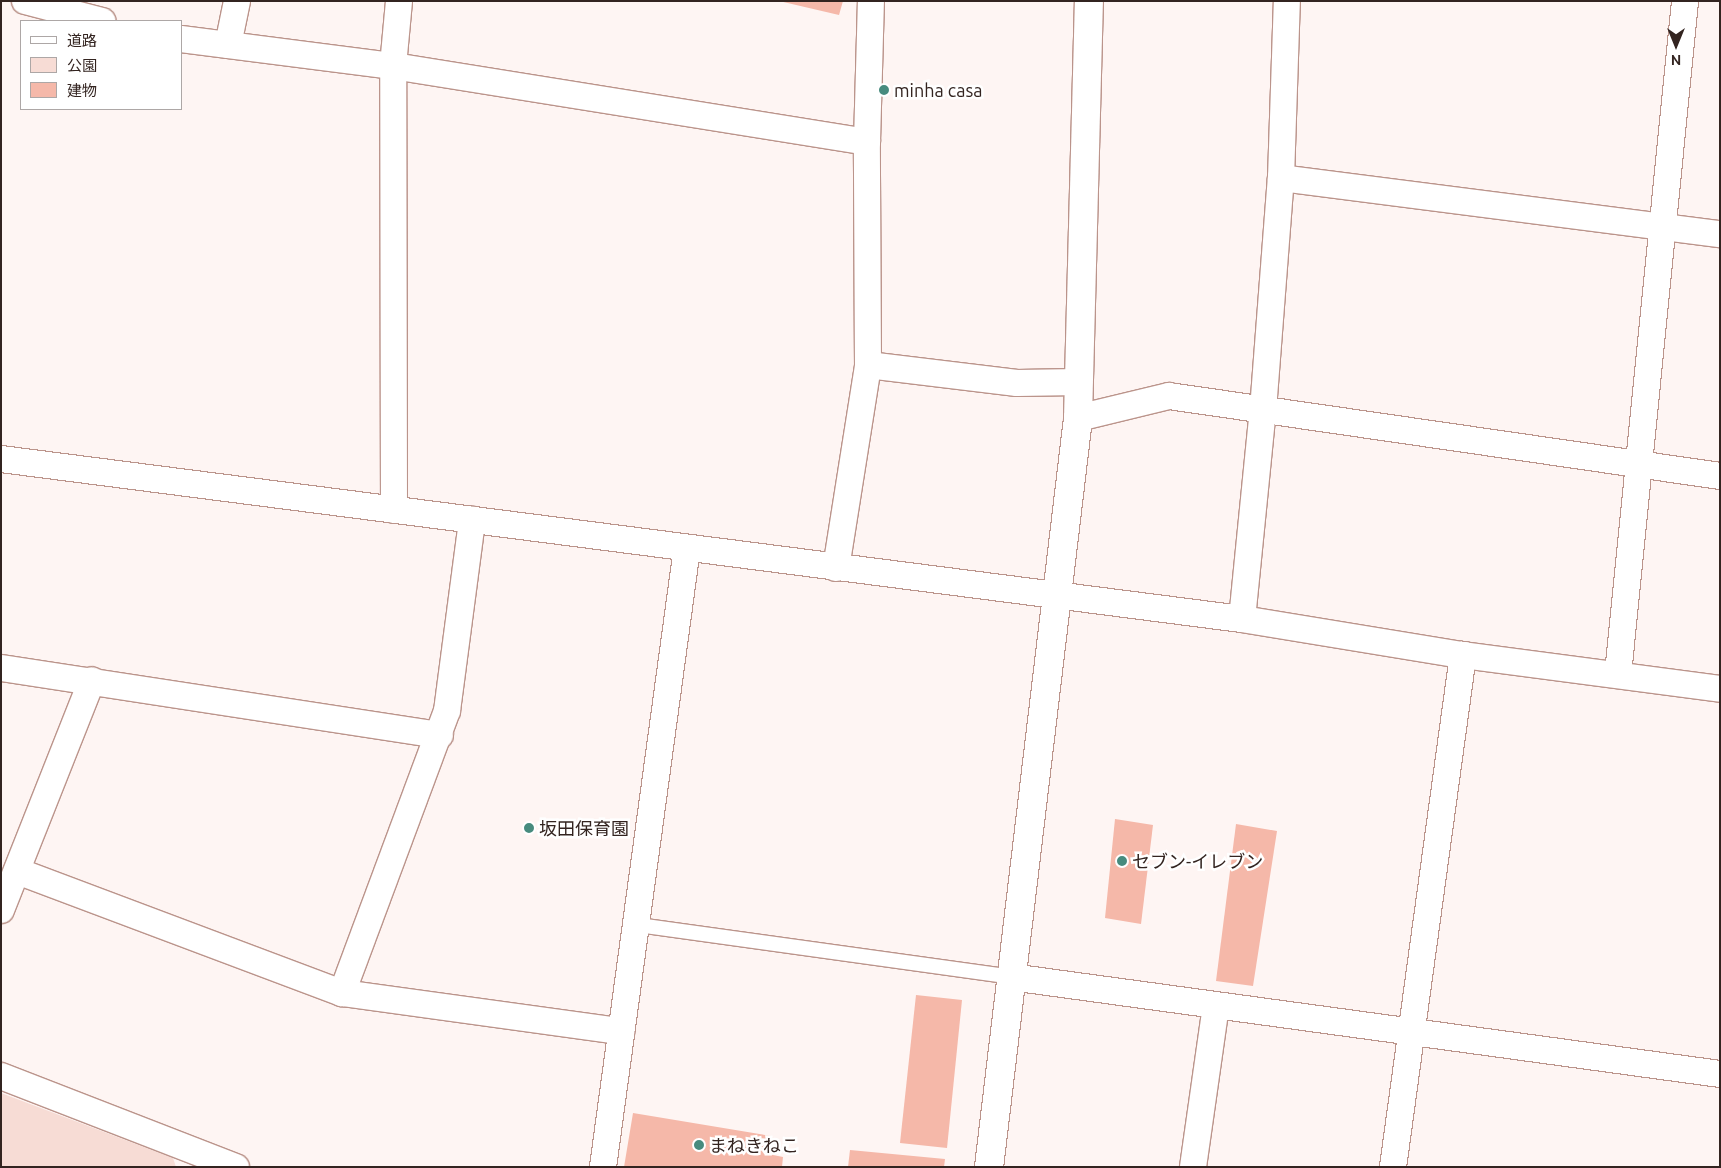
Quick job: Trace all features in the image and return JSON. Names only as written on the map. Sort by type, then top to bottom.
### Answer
[{"type":"street","points":[[25,1],[98,20]]},
{"type":"street","points":[[228,45],[237,1]]},
{"type":"street","points":[[394,510],[392,66],[399,1]]},
{"type":"street","points":[[836,568],[868,365],[866,142],[871,1]]},
{"type":"street","points":[[989,1167],[1078,418],[1090,1]]},
{"type":"street","points":[[1242,619],[1263,410],[1281,178],[1287,1]]},
{"type":"street","points":[[1618,674],[1637,464],[1664,227],[1685,1]]},
{"type":"street","points":[[182,39],[392,66],[866,142]]},
{"type":"street","points":[[1281,178],[1720,234]]},
{"type":"street","points":[[868,365],[1017,383],[1079,382]]},
{"type":"street","points":[[1078,418],[1169,396],[1720,476]]},
{"type":"street","points":[[1,459],[1058,597],[1242,619],[1464,654],[1720,689]]},
{"type":"street","points":[[342,992],[447,711],[472,520]]},
{"type":"street","points":[[603,1167],[638,925],[687,548]]},
{"type":"street","points":[[1393,1167],[1464,654]]},
{"type":"street","points":[[1,668],[92,680],[440,734]]},
{"type":"street","points":[[1,910],[92,680]]},
{"type":"street","points":[[17,871],[342,992],[622,1031]]},
{"type":"street","points":[[1011,977],[1720,1074]]},
{"type":"street","points":[[1193,1167],[1216,1006]]},
{"type":"street","points":[[1,1076],[196,1160],[236,1167]]},
{"type":"lane","points":[[638,925],[1011,977]]},
{"type":"green space","points":[[1,1093],[173,1158],[176,1167],[1,1167]]},
{"type":"building","points":[[779,1],[843,1],[839,15]]},
{"type":"building","points":[[1115,819],[1153,825],[1141,924],[1105,918]]},
{"type":"building","points":[[1236,824],[1277,831],[1253,986],[1216,981]]},
{"type":"building","points":[[916,995],[962,1000],[947,1148],[900,1143]]},
{"type":"building","name":"まねきねこ","points":[[633,1113],[771,1136],[768,1154],[783,1157],[782,1167],[624,1167]]},
{"type":"building","points":[[850,1150],[945,1159],[944,1167],[848,1167]]},
{"type":"place","name":"minha casa","points":[[884,90]]},
{"type":"place","name":"坂田保育園","points":[[529,828]]},
{"type":"place","name":"セブン-イレブン","points":[[1122,861]]},
{"type":"place","name":"まねきねこ","points":[[699,1145]]}]
